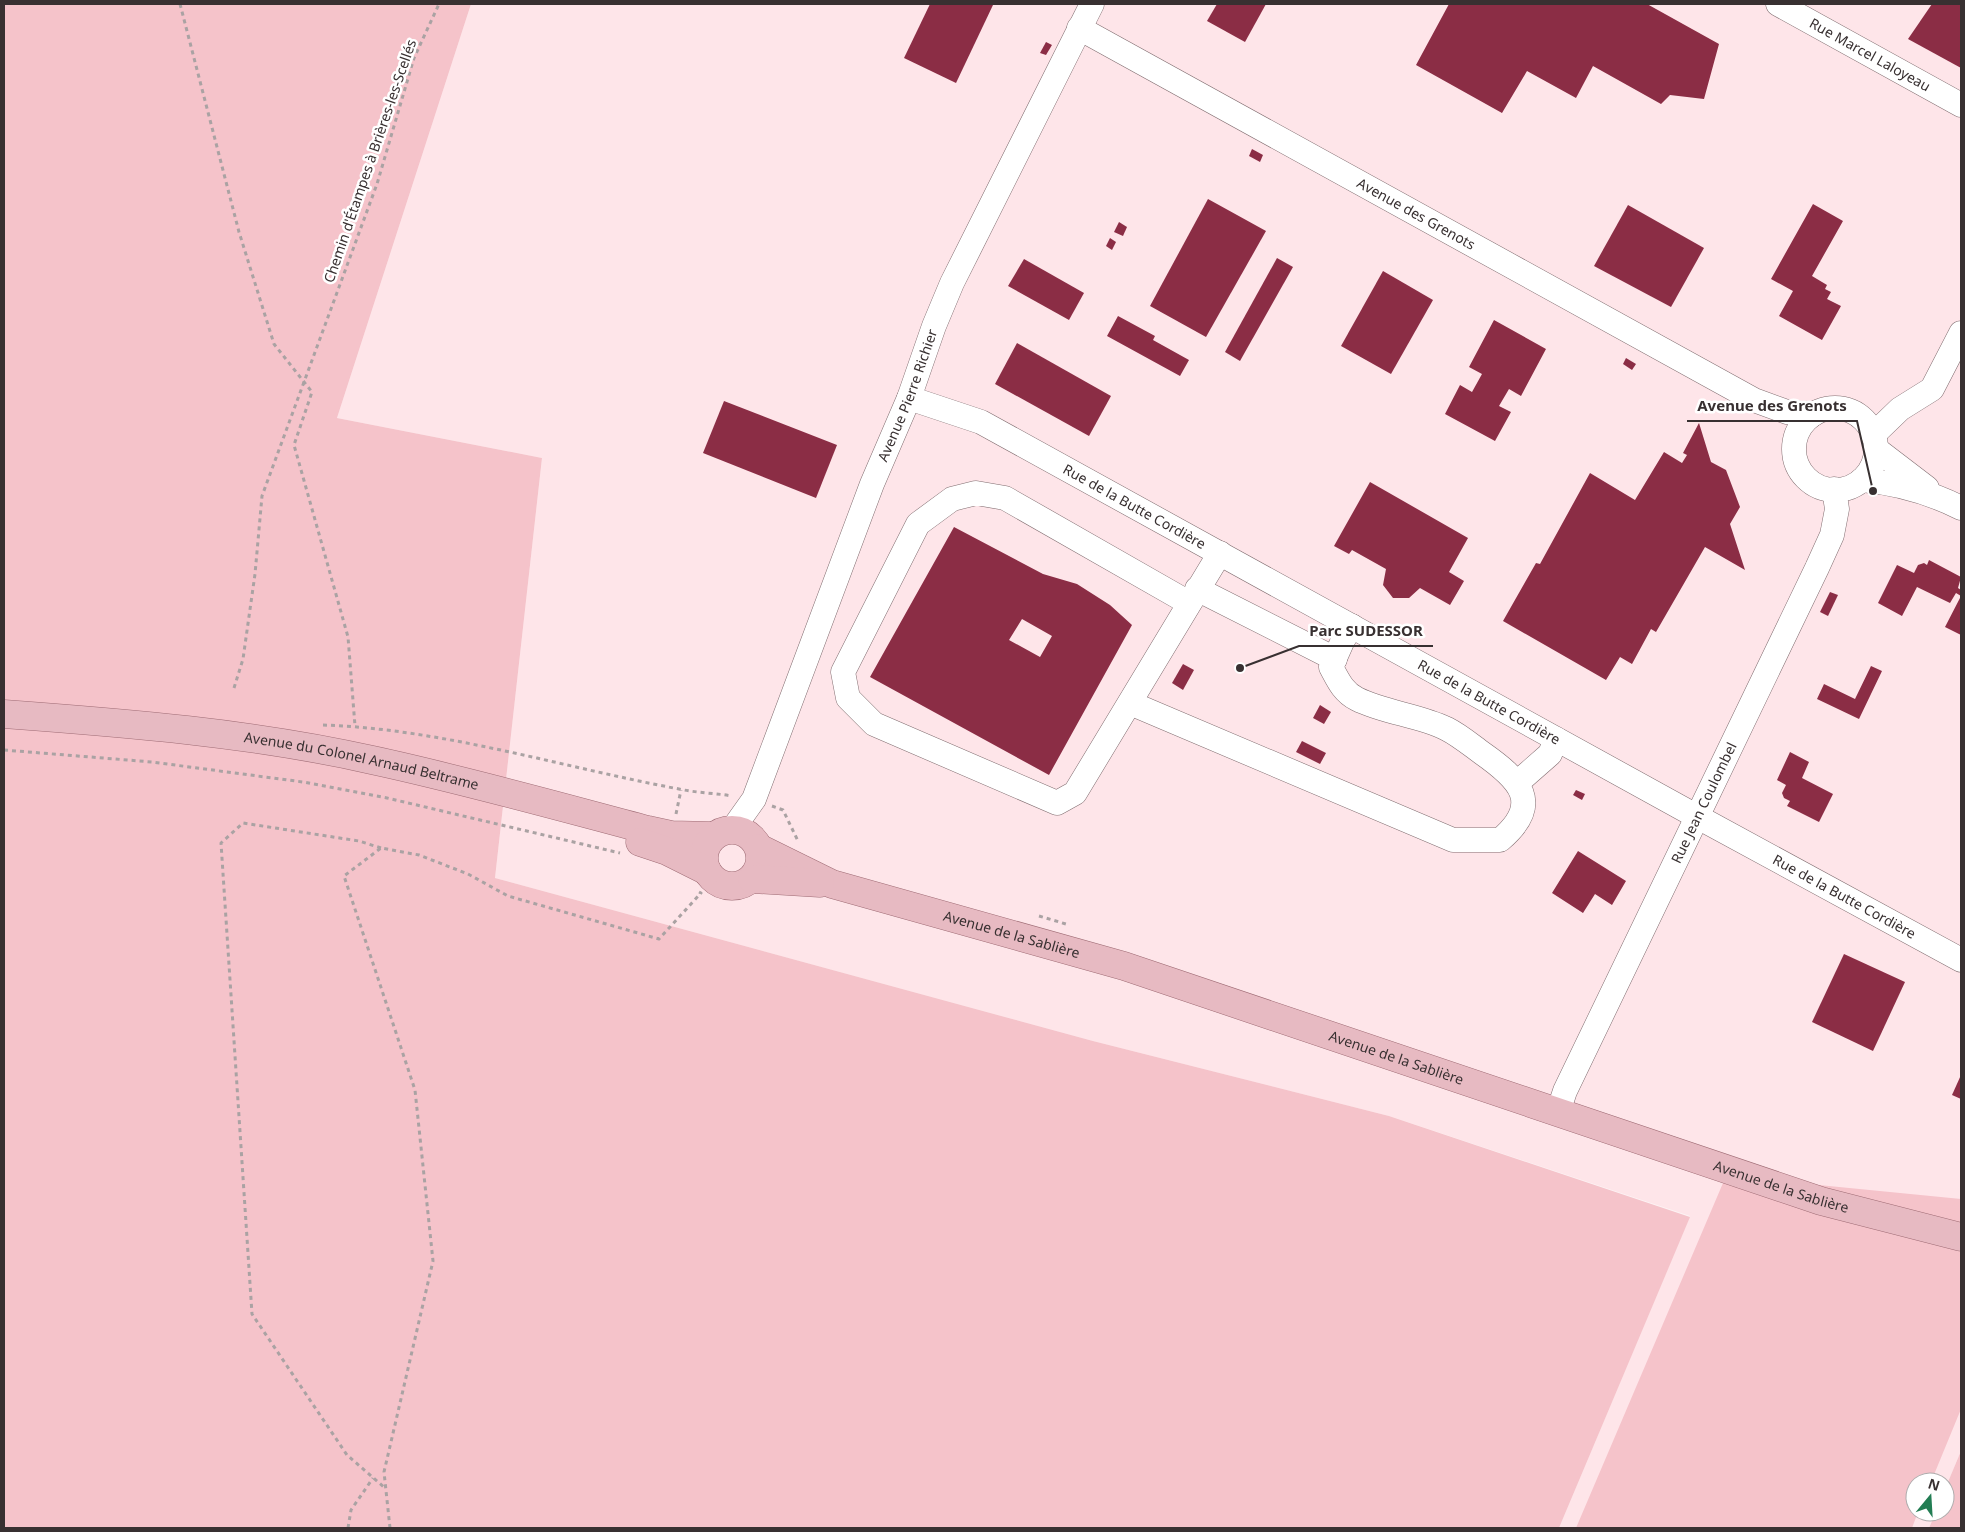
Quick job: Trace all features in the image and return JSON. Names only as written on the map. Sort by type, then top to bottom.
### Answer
[{"type":"main road","name":"Avenue du Colonel Arnaud Beltrame","points":[[4,714],[106,722],[298,746],[372,759],[648,830],[672,835],[739,838]]},
{"type":"main road","name":"Avenue du Colonel Arnaud Beltrame","points":[[4,733],[171,748],[380,780],[445,793],[645,844],[667,851],[704,882],[712,878],[727,886],[736,886],[752,879]]},
{"type":"main road","points":[[704,882],[704,852],[739,838],[761,858],[759,867],[752,879]]},
{"type":"main road","name":"Avenue de la Sablière","points":[[739,838],[832,884],[1124,966],[1821,1200],[1961,1237]]},
{"type":"main road","name":"Avenue de la Sablière","points":[[752,879],[832,884]]},
{"type":"street","name":"Avenue Pierre Richier","points":[[739,838],[872,484],[909,398],[934,326],[952,283],[1092,4]]},
{"type":"street","name":"Rue Marcel Laloyeau","points":[[1778,4],[1961,106]]},
{"type":"street","name":"Avenue des Grenots","points":[[1080,28],[1754,400],[1786,412],[1812,415]]},
{"type":"street","points":[[1900,409],[1852,411],[1838,408],[1823,410],[1812,415],[1802,424],[1794,446],[1796,461],[1802,473],[1812,483],[1823,488],[1849,488],[1862,480],[1871,469],[1875,442],[1900,409],[1932,389],[1961,332]]},
{"type":"street","name":"Rue de la Butte Cordière","points":[[909,398],[981,422],[1961,960]]},
{"type":"street","name":"Avenue des Grenots","points":[[1754,400],[1794,446]]},
{"type":"street","points":[[1852,411],[1866,422],[1875,442],[1934,494]]},
{"type":"street","points":[[1862,480],[1888,482],[1934,494],[1961,508]]},
{"type":"street","name":"Rue Jean Coulombel","points":[[1558,1112],[1565,1091],[1832,535],[1837,509],[1834,489]]},
{"type":"street","points":[[1220,553],[1193,596],[1075,793],[1057,803],[874,724],[848,698],[843,672],[918,524],[952,499],[976,493],[1005,498],[1193,596],[1335,659]]},
{"type":"street","points":[[1130,703],[1453,840],[1500,840],[1516,827],[1522,809],[1522,789],[1518,783],[1509,772],[1448,729],[1356,699],[1342,688],[1331,667],[1352,626]]},
{"type":"street","points":[[1518,783],[1550,754],[1556,739]]},
{"type":"path","points":[[180,4],[239,232],[274,344],[312,392],[294,446],[348,637],[355,726],[514,753],[682,790]]},
{"type":"path","name":"Chemin d'Étampes à Brières-les-Scellés","points":[[234,688],[243,659],[262,496],[377,184],[414,58],[439,4]]},
{"type":"path","points":[[4,750],[152,762],[303,782],[396,800],[628,855]]},
{"type":"path","points":[[386,1489],[347,1455],[252,1314],[221,844],[243,823],[359,841],[380,848],[419,855],[468,874],[508,896],[555,907],[659,939],[704,882]]},
{"type":"path","points":[[380,848],[344,876],[415,1090],[433,1261],[384,1472],[390,1528]]},
{"type":"path","points":[[348,1528],[351,1510],[373,1478]]},
{"type":"shaded area","points":[[4,4],[471,4],[337,418],[542,458],[495,878],[1093,1041],[1389,1116],[1690,1217],[1559,1528],[4,1528]]},
{"type":"shaded area","points":[[471,4],[1961,4],[1961,1451],[1952,1472],[1905,1472],[1905,1522],[1932,1522],[1929,1528],[1559,1528],[1690,1216],[1389,1116],[1093,1041],[495,878],[542,458],[337,418]]},
{"type":"shaded area","points":[[1726,1176],[1961,1199],[1961,1409],[1935,1472],[1905,1472],[1905,1522],[1914,1522],[1912,1528],[1576,1528]]},
{"type":"shaded area","points":[[1961,1451],[1961,1528],[1929,1528],[1932,1522],[1955,1522],[1955,1472],[1952,1472]]},
{"type":"building","points":[[930,4],[993,5],[956,83],[904,58]]},
{"type":"building","points":[[1217,4],[1266,4],[1245,42],[1207,21]]},
{"type":"building","points":[[1449,4],[1647,4],[1719,44],[1704,99],[1670,95],[1661,104],[1593,66],[1576,98],[1527,71],[1502,113],[1416,65]]},
{"type":"building","points":[[1932,4],[1961,4],[1961,68],[1908,39]]},
{"type":"building","points":[[1046,42],[1052,45],[1046,55],[1040,53]]},
{"type":"building","points":[[1252,149],[1263,155],[1260,162],[1249,156]]},
{"type":"building","points":[[1208,199],[1266,231],[1206,337],[1150,306]]},
{"type":"building","points":[[1813,204],[1843,221],[1812,276],[1827,285],[1825,289],[1831,292],[1827,299],[1841,306],[1822,340],[1779,316],[1793,291],[1771,279]]},
{"type":"building","points":[[1628,205],[1704,248],[1671,307],[1594,266]]},
{"type":"building","points":[[1119,222],[1127,227],[1123,236],[1114,232]]},
{"type":"building","points":[[1110,238],[1116,242],[1112,250],[1106,246]]},
{"type":"building","points":[[1277,258],[1293,267],[1240,361],[1225,352]]},
{"type":"building","points":[[1024,259],[1084,293],[1069,320],[1008,286]]},
{"type":"building","points":[[1383,271],[1433,300],[1391,374],[1341,346]]},
{"type":"building","points":[[1118,316],[1155,336],[1153,340],[1189,360],[1180,376],[1107,336]]},
{"type":"building","points":[[1494,320],[1546,349],[1521,396],[1509,389],[1499,406],[1511,412],[1495,441],[1445,414],[1460,385],[1472,392],[1482,374],[1469,367]]},
{"type":"building","points":[[1017,343],[1111,396],[1089,436],[995,384]]},
{"type":"building","points":[[1626,358],[1636,364],[1632,370],[1623,364]]},
{"type":"building","points":[[724,401],[837,445],[816,498],[703,453]]},
{"type":"building","points":[[1699,423],[1711,462],[1726,470],[1740,507],[1730,524],[1745,570],[1705,547],[1656,632],[1651,629],[1632,664],[1620,657],[1606,680],[1503,621],[1536,563],[1540,564],[1590,473],[1635,500],[1664,452],[1682,463],[1687,455],[1683,453]]},
{"type":"building","points":[[1370,482],[1468,538],[1449,572],[1464,581],[1450,605],[1420,588],[1409,598],[1393,598],[1383,585],[1386,569],[1352,550],[1349,554],[1334,546]]},
{"type":"building","points":[[954,527],[1043,574],[1077,584],[1110,605],[1132,625],[1049,775],[870,677]],"holes":[[[1022,619],[1052,636],[1040,657],[1009,640]]]},
{"type":"building","points":[[1929,560],[1961,577],[1958,588],[1961,590],[1961,596],[1956,593],[1950,603],[1917,587],[1902,616],[1878,603],[1897,565],[1914,573],[1918,565],[1924,563],[1927,565]]},
{"type":"building","points":[[1830,592],[1838,595],[1828,616],[1820,612]]},
{"type":"building","points":[[1961,596],[1961,635],[1945,627]]},
{"type":"building","points":[[1183,664],[1194,670],[1183,690],[1172,683]]},
{"type":"building","points":[[1871,666],[1882,671],[1859,719],[1817,699],[1824,684],[1855,699]]},
{"type":"building","points":[[1320,705],[1331,712],[1324,724],[1313,718]]},
{"type":"building","points":[[1302,741],[1326,753],[1320,764],[1296,752]]},
{"type":"building","points":[[1790,752],[1809,762],[1802,778],[1833,794],[1819,822],[1787,806],[1790,801],[1784,798],[1782,793],[1786,785],[1777,780]]},
{"type":"building","points":[[1576,790],[1585,794],[1582,800],[1573,795]]},
{"type":"building","points":[[1578,851],[1626,881],[1612,905],[1595,894],[1583,913],[1552,893]]},
{"type":"building","points":[[1844,954],[1905,982],[1873,1051],[1812,1022]]},
{"type":"building","points":[[1961,1075],[1961,1099],[1952,1095]]},
{"type":"place","name":"Avenue des Grenots","points":[[1873,491]]},
{"type":"place","name":"Parc SUDESSOR","points":[[1240,668]]}]
